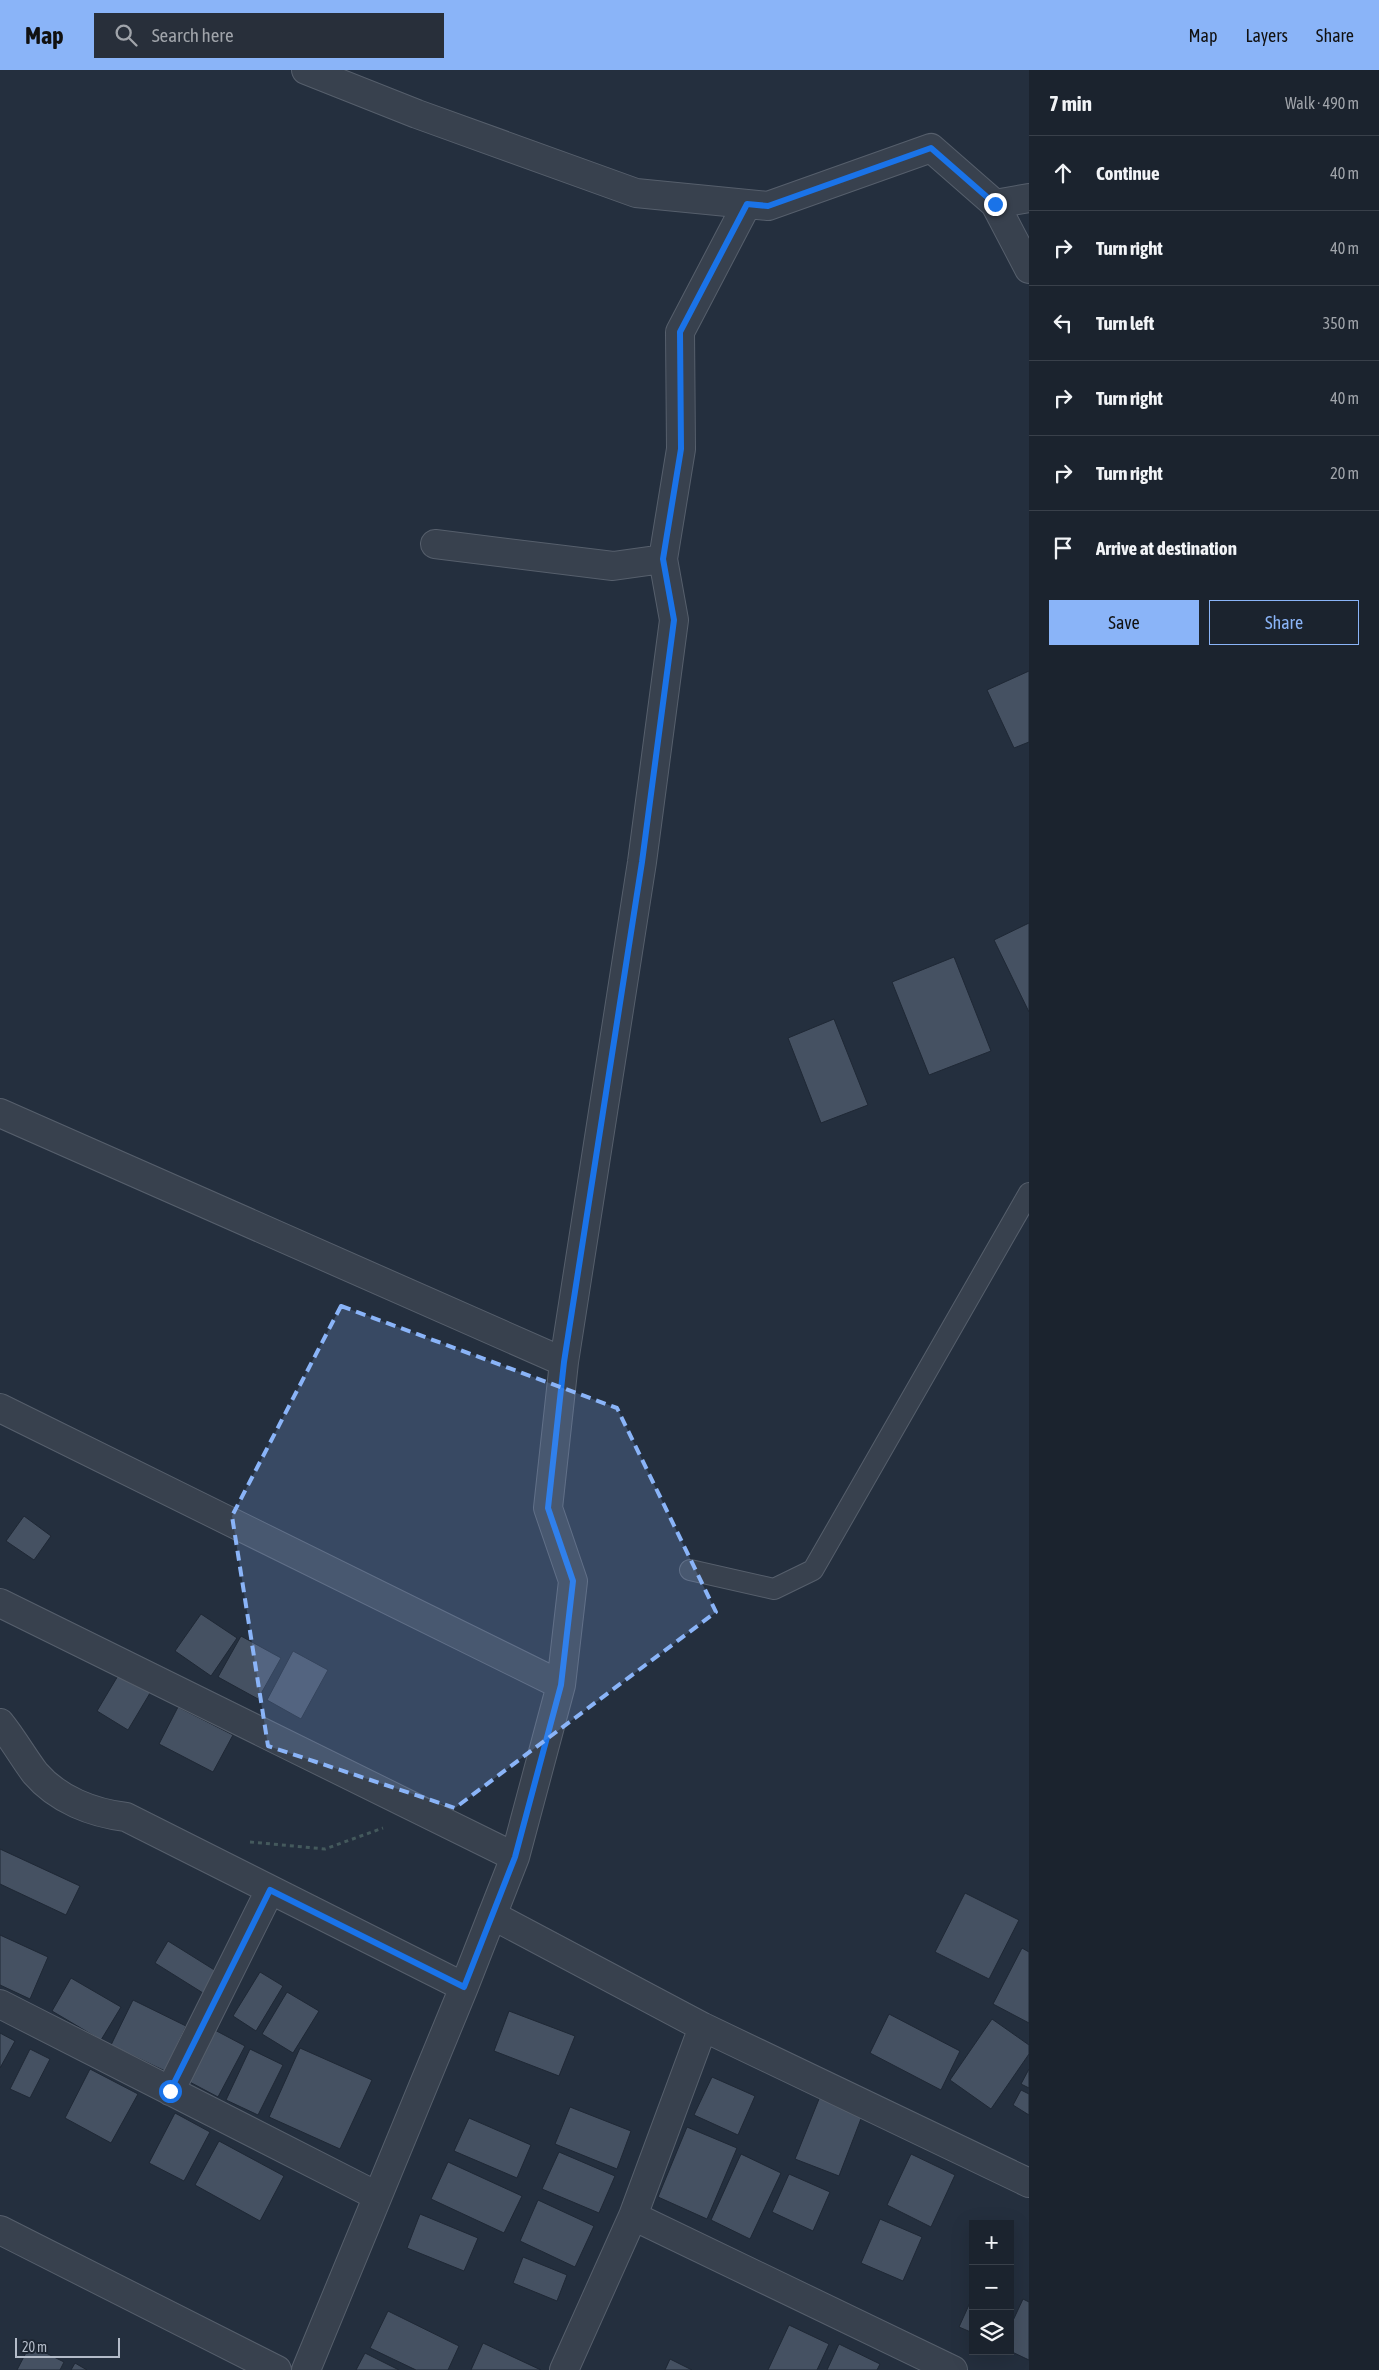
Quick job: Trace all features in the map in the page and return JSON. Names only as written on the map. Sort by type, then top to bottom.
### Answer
[{"type":"street","points":[[306,70],[417,114],[636,193],[768,206],[931,148],[995,204],[1029,269]]},
{"type":"street","points":[[995,204],[1029,198]]},
{"type":"street","points":[[306,2370],[464,1987],[515,1857],[561,1685],[573,1581],[548,1508],[564,1362],[642,862],[674,620],[663,559],[681,449],[680,332],[747,204]]},
{"type":"street","points":[[435,544],[612,566],[663,559]]},
{"type":"street","points":[[0,1113],[564,1362]]},
{"type":"street","points":[[0,1408],[561,1685]]},
{"type":"street","points":[[0,1603],[515,1857]]},
{"type":"street","points":[[0,1723],[36,1774],[71,1802],[103,1814],[126,1817],[464,1987]]},
{"type":"street","points":[[170,2091],[270,1890]]},
{"type":"street","points":[[492,1915],[703,2027],[1029,2183]]},
{"type":"street","points":[[0,2004],[377,2196]]},
{"type":"street","points":[[564,2370],[633,2216],[703,2027]]},
{"type":"street","points":[[633,2216],[953,2370]]},
{"type":"street","points":[[0,2230],[277,2370]]},
{"type":"lane","points":[[690,1570],[774,1589],[813,1570],[1029,1193]]},
{"type":"path","points":[[246,1842],[325,1849],[386,1827]]},
{"type":"highlighted area","points":[[341,1306],[617,1408],[716,1612],[455,1808],[268,1746],[232,1516]]},
{"type":"building","points":[[1029,671],[1029,742],[1014,748],[987,690]]},
{"type":"building","points":[[1029,923],[1029,1012],[994,940]]},
{"type":"building","points":[[954,957],[991,1051],[929,1075],[892,982]]},
{"type":"building","points":[[834,1019],[868,1105],[821,1123],[788,1038]]},
{"type":"building","points":[[24,1516],[51,1536],[34,1560],[6,1541]]},
{"type":"building","points":[[201,1614],[237,1638],[211,1676],[175,1651]]},
{"type":"building","points":[[241,1636],[281,1658],[258,1699],[218,1677]]},
{"type":"building","points":[[293,1651],[328,1670],[301,1719],[267,1700]]},
{"type":"building","points":[[122,1669],[153,1688],[128,1730],[97,1711]]},
{"type":"building","points":[[178,1707],[233,1735],[213,1772],[159,1744]]},
{"type":"building","points":[[0,1849],[80,1886],[66,1915],[0,1884]]},
{"type":"building","points":[[965,1893],[1019,1920],[989,1979],[935,1952]]},
{"type":"building","points":[[0,1935],[48,1957],[30,1999],[0,1985]]},
{"type":"building","points":[[168,1941],[216,1971],[203,1993],[155,1963]]},
{"type":"building","points":[[1022,1948],[1029,1952],[1029,2023],[993,2004]]},
{"type":"building","points":[[260,1972],[283,1986],[256,2031],[233,2016]]},
{"type":"building","points":[[71,1978],[121,2007],[101,2040],[52,2011]]},
{"type":"building","points":[[287,1992],[319,2011],[293,2053],[262,2034]]},
{"type":"building","points":[[133,2000],[186,2026],[165,2071],[111,2045]]},
{"type":"building","points":[[509,2011],[575,2036],[559,2076],[494,2051]]},
{"type":"building","points":[[889,2014],[960,2051],[941,2090],[870,2053]]},
{"type":"building","points":[[992,2019],[1029,2045],[1029,2054],[991,2109],[950,2080]]},
{"type":"building","points":[[211,2028],[245,2046],[218,2097],[184,2079]]},
{"type":"building","points":[[0,2033],[15,2041],[0,2068]]},
{"type":"building","points":[[300,2048],[372,2080],[340,2149],[269,2117]]},
{"type":"building","points":[[30,2049],[50,2059],[30,2098],[10,2089]]},
{"type":"building","points":[[250,2049],[283,2065],[258,2115],[226,2100]]},
{"type":"building","points":[[90,2069],[138,2094],[111,2143],[65,2118]]},
{"type":"building","points":[[1029,2069],[1029,2088],[1021,2084]]},
{"type":"building","points":[[712,2077],[755,2096],[738,2135],[694,2115]]},
{"type":"building","points":[[1021,2090],[1029,2094],[1029,2115],[1013,2105]]},
{"type":"building","points":[[821,2094],[864,2111],[839,2176],[795,2159]]},
{"type":"building","points":[[570,2107],[631,2131],[617,2169],[555,2144]]},
{"type":"building","points":[[175,2113],[210,2132],[184,2181],[149,2163]]},
{"type":"building","points":[[469,2118],[531,2145],[517,2178],[454,2151]]},
{"type":"building","points":[[687,2127],[737,2148],[707,2219],[658,2197]]},
{"type":"building","points":[[219,2141],[284,2176],[260,2221],[195,2185]]},
{"type":"building","points":[[559,2152],[615,2176],[599,2213],[542,2189]]},
{"type":"building","points":[[741,2154],[781,2173],[750,2239],[711,2220]]},
{"type":"building","points":[[911,2154],[955,2175],[931,2227],[887,2205]]},
{"type":"building","points":[[448,2162],[522,2196],[504,2233],[431,2199]]},
{"type":"building","points":[[789,2174],[830,2192],[813,2231],[772,2212]]},
{"type":"building","points":[[538,2200],[594,2226],[575,2267],[520,2241]]},
{"type":"building","points":[[420,2214],[478,2238],[464,2271],[407,2248]]},
{"type":"building","points":[[880,2219],[922,2237],[903,2281],[861,2263]]},
{"type":"building","points":[[523,2257],[567,2275],[557,2301],[513,2283]]},
{"type":"building","points":[[1023,2299],[1029,2302],[1029,2360],[1014,2353],[1014,2318]]},
{"type":"building","points":[[969,2305],[969,2331],[959,2327]]},
{"type":"building","points":[[388,2311],[459,2346],[448,2370],[416,2370],[370,2348]]},
{"type":"building","points":[[789,2325],[829,2344],[817,2370],[768,2370]]},
{"type":"building","points":[[483,2343],[541,2370],[471,2370]]},
{"type":"building","points":[[839,2344],[880,2364],[877,2370],[827,2370]]},
{"type":"building","points":[[30,2345],[64,2362],[60,2370],[17,2370]]},
{"type":"building","points":[[365,2353],[399,2370],[356,2370]]},
{"type":"building","points":[[670,2359],[692,2370],[665,2370]]},
{"type":"building","points":[[75,2363],[87,2370],[71,2370]]},
{"type":"route","points":[[170,2091],[270,1890],[464,1987],[515,1857],[561,1685],[573,1581],[548,1508],[564,1362],[642,862],[674,620],[663,559],[681,449],[680,332],[747,204],[768,206],[931,148],[995,204]]}]
